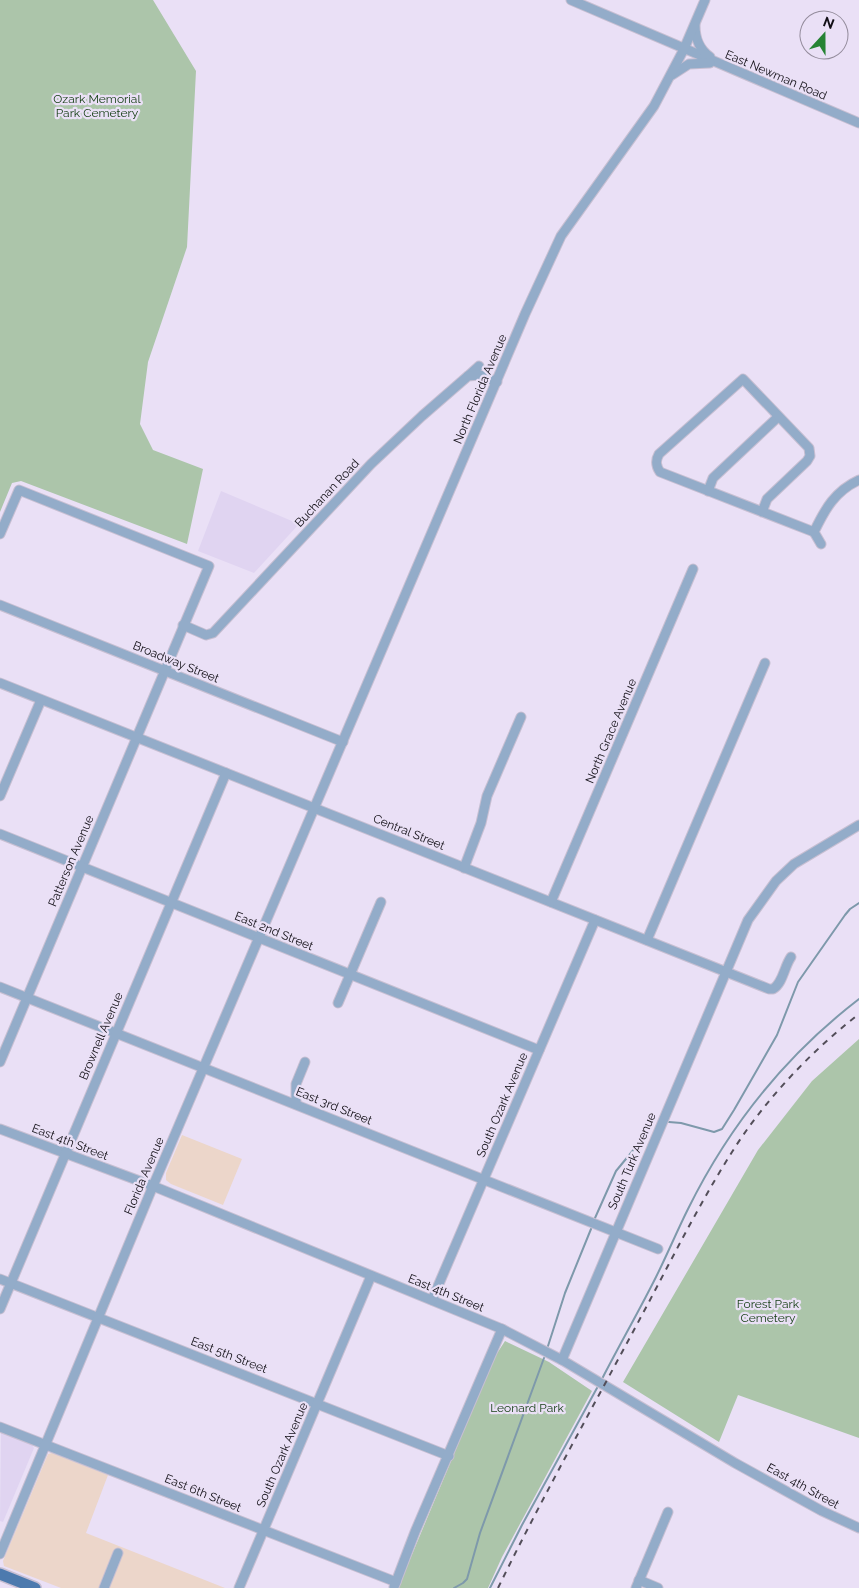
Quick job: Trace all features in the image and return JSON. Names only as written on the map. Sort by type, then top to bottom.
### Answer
[{"type":"main road","points":[[0,1574],[35,1588]]},
{"type":"street","name":"East Newman Road","points":[[571,0],[859,123]]},
{"type":"street","name":"North Florida Avenue","points":[[315,808],[561,236],[654,106],[684,49],[705,0]]},
{"type":"street","points":[[695,22],[695,34],[700,48],[723,66]]},
{"type":"street","points":[[669,76],[680,68],[696,63],[723,66]]},
{"type":"street","points":[[466,378],[479,366]]},
{"type":"street","points":[[466,378],[477,375],[497,382]]},
{"type":"street","name":"Buchanan Road","points":[[183,625],[206,634],[213,633],[371,464],[466,378]]},
{"type":"street","points":[[762,512],[767,499],[808,461],[810,456],[809,448],[743,380],[659,454],[656,462],[660,472],[708,491],[762,512],[814,532],[821,544]]},
{"type":"street","points":[[708,491],[713,478],[778,417]]},
{"type":"street","points":[[814,532],[832,499],[846,487],[859,480]]},
{"type":"street","name":"Patterson Avenue","points":[[0,534],[19,490],[209,566],[0,1062]]},
{"type":"street","name":"North Grace Avenue","points":[[551,902],[693,569]]},
{"type":"street","name":"Broadway Street","points":[[0,605],[343,742]]},
{"type":"street","points":[[647,940],[765,663]]},
{"type":"street","name":"Central Street","points":[[0,684],[773,989],[780,984],[786,965],[792,957]]},
{"type":"street","points":[[0,796],[41,700]]},
{"type":"street","points":[[464,868],[481,823],[487,796],[520,717]]},
{"type":"street","name":"Brownell Avenue","points":[[0,1310],[226,773]]},
{"type":"street","name":"Florida Avenue","points":[[0,1554],[153,1186],[315,808]]},
{"type":"street","name":"South Turk Avenue","points":[[562,1360],[748,920],[776,881],[794,864],[859,825]]},
{"type":"street","name":"East 2nd Street","points":[[0,834],[539,1050]]},
{"type":"street","points":[[338,1003],[382,902]]},
{"type":"street","name":"South Ozark Avenue","points":[[432,1300],[595,920]]},
{"type":"street","name":"East 3rd Street","points":[[0,987],[658,1249]]},
{"type":"street","points":[[296,1104],[295,1088],[306,1062]]},
{"type":"street","name":"East 4th Street","points":[[0,1129],[153,1186],[502,1329],[562,1360],[734,1462],[822,1511],[859,1528]]},
{"type":"street","name":"South Ozark Avenue","points":[[239,1588],[371,1276]]},
{"type":"street","name":"East 5th Street","points":[[0,1279],[449,1456]]},
{"type":"street","points":[[395,1585],[415,1532],[502,1329]]},
{"type":"street","name":"East 6th Street","points":[[0,1427],[263,1530],[395,1585]]},
{"type":"street","points":[[658,1588],[638,1584],[668,1512]]},
{"type":"street","points":[[104,1588],[118,1553]]},
{"type":"shaded area","points":[[221,491],[299,524],[254,573],[198,551]]},
{"type":"shaded area","points":[[182,1135],[242,1159],[223,1205],[171,1184],[166,1180],[166,1173]]},
{"type":"shaded area","points":[[1,1432],[31,1444],[34,1448],[3,1522],[0,1521]]},
{"type":"shaded area","points":[[52,1453],[108,1475],[86,1533],[225,1588],[61,1588],[4,1566],[3,1561],[48,1454]]},
{"type":"green space","name":"Ozark Memorial Park Cemetery","points":[[0,0],[153,0],[196,71],[187,247],[148,362],[140,424],[153,450],[203,469],[187,544],[21,481],[12,483],[0,512]]},
{"type":"green space","name":"Forest Park Cemetery","points":[[859,1039],[859,1438],[738,1395],[719,1442],[623,1382],[758,1150],[812,1081]]},
{"type":"green space","name":"Leonard Park","points":[[505,1341],[549,1362],[592,1391],[502,1557],[488,1588],[398,1588],[494,1358]]},
{"type":"waterway","points":[[669,1122],[681,1123],[714,1132],[722,1129],[777,1035],[798,982],[845,915],[859,903]]},
{"type":"waterway","points":[[603,1377],[656,1277],[704,1178],[722,1149],[761,1094],[784,1068],[807,1044],[859,999]]},
{"type":"waterway","points":[[595,1218],[616,1171],[635,1148],[646,1129],[651,1126]]},
{"type":"waterway","points":[[548,1346],[565,1293],[591,1229]]},
{"type":"waterway","points":[[454,1588],[467,1579],[480,1533],[544,1358]]},
{"type":"waterway","points":[[490,1588],[522,1525],[597,1388]]},
{"type":"railway","points":[[498,1588],[682,1239],[732,1152],[759,1114],[806,1060],[859,1014]]}]
